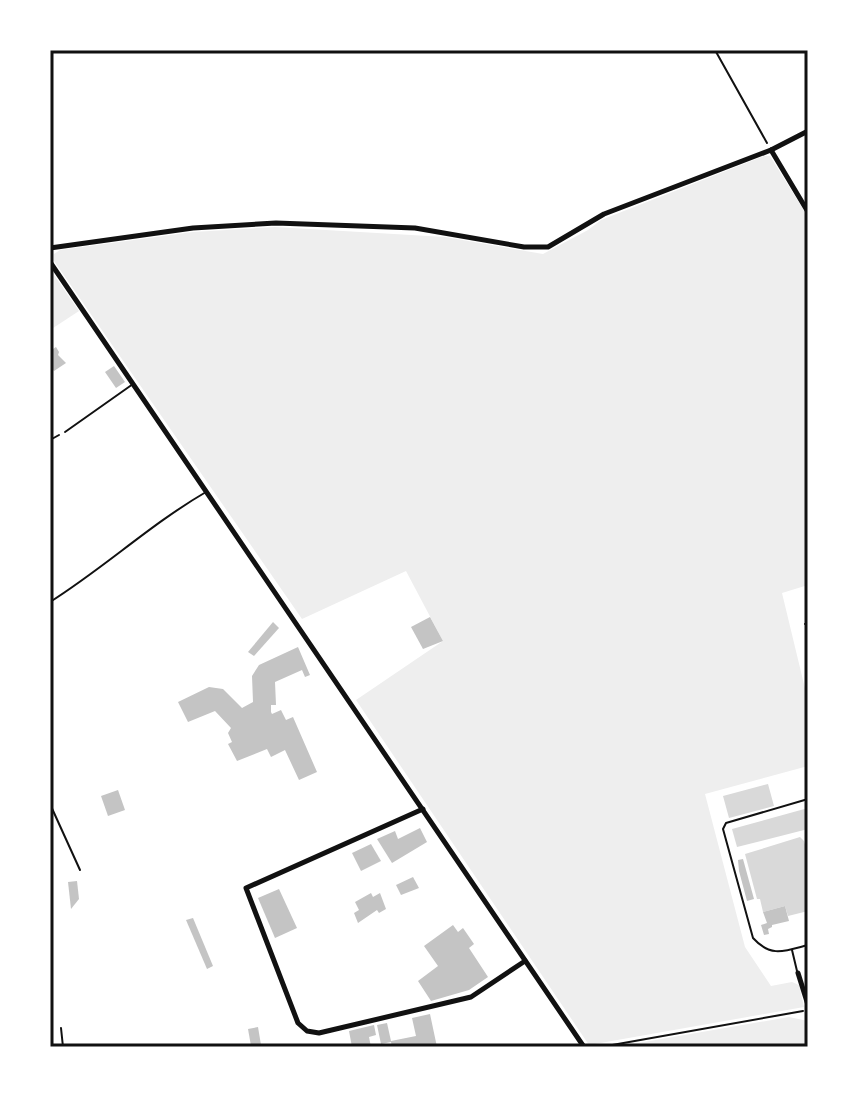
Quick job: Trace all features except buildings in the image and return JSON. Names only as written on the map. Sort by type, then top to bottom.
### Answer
[{"type":"street","points":[[50,248],[193,228],[276,223],[415,228],[538,249],[548,247],[625,205],[771,150],[808,131]]},
{"type":"street","points":[[771,150],[808,212]]},
{"type":"street","points":[[50,262],[584,1047]]},
{"type":"street","points":[[423,809],[246,888],[298,1023],[307,1031],[319,1033],[471,997],[525,961]]},
{"type":"street","points":[[798,973],[808,1007]]},
{"type":"lane","points":[[65,432],[134,383]]},
{"type":"lane","points":[[50,602],[123,552],[177,509],[207,491]]},
{"type":"lane","points":[[808,799],[726,823],[723,829],[753,938],[762,948],[774,952],[808,945]]},
{"type":"lane","points":[[50,804],[80,870]]},
{"type":"lane","points":[[792,949],[798,973]]},
{"type":"lane","points":[[61,1028],[63,1047]]},
{"type":"path","points":[[715,50],[771,150]]},
{"type":"path","points":[[50,440],[65,432]]},
{"type":"path","points":[[601,1047],[808,1007]]},
{"type":"shaded area","points":[[770,156],[808,217],[808,585],[782,593],[808,701],[808,766],[705,794],[745,947],[771,986],[792,982],[799,985],[804,1007],[589,1045],[356,700],[443,641],[406,571],[302,619],[54,261],[54,254],[60,250],[193,232],[275,227],[445,237],[543,254],[601,220]]},
{"type":"shaded area","points":[[50,269],[79,311],[50,330]]},
{"type":"shaded area","points":[[768,784],[774,806],[729,818],[723,796]]},
{"type":"shaded area","points":[[808,808],[808,829],[737,847],[732,829]]},
{"type":"shaded area","points":[[800,837],[808,855],[808,911],[788,916],[785,906],[763,912],[745,854]]},
{"type":"shaded area","points":[[789,1017],[808,1021],[808,1047],[615,1047]]}]
